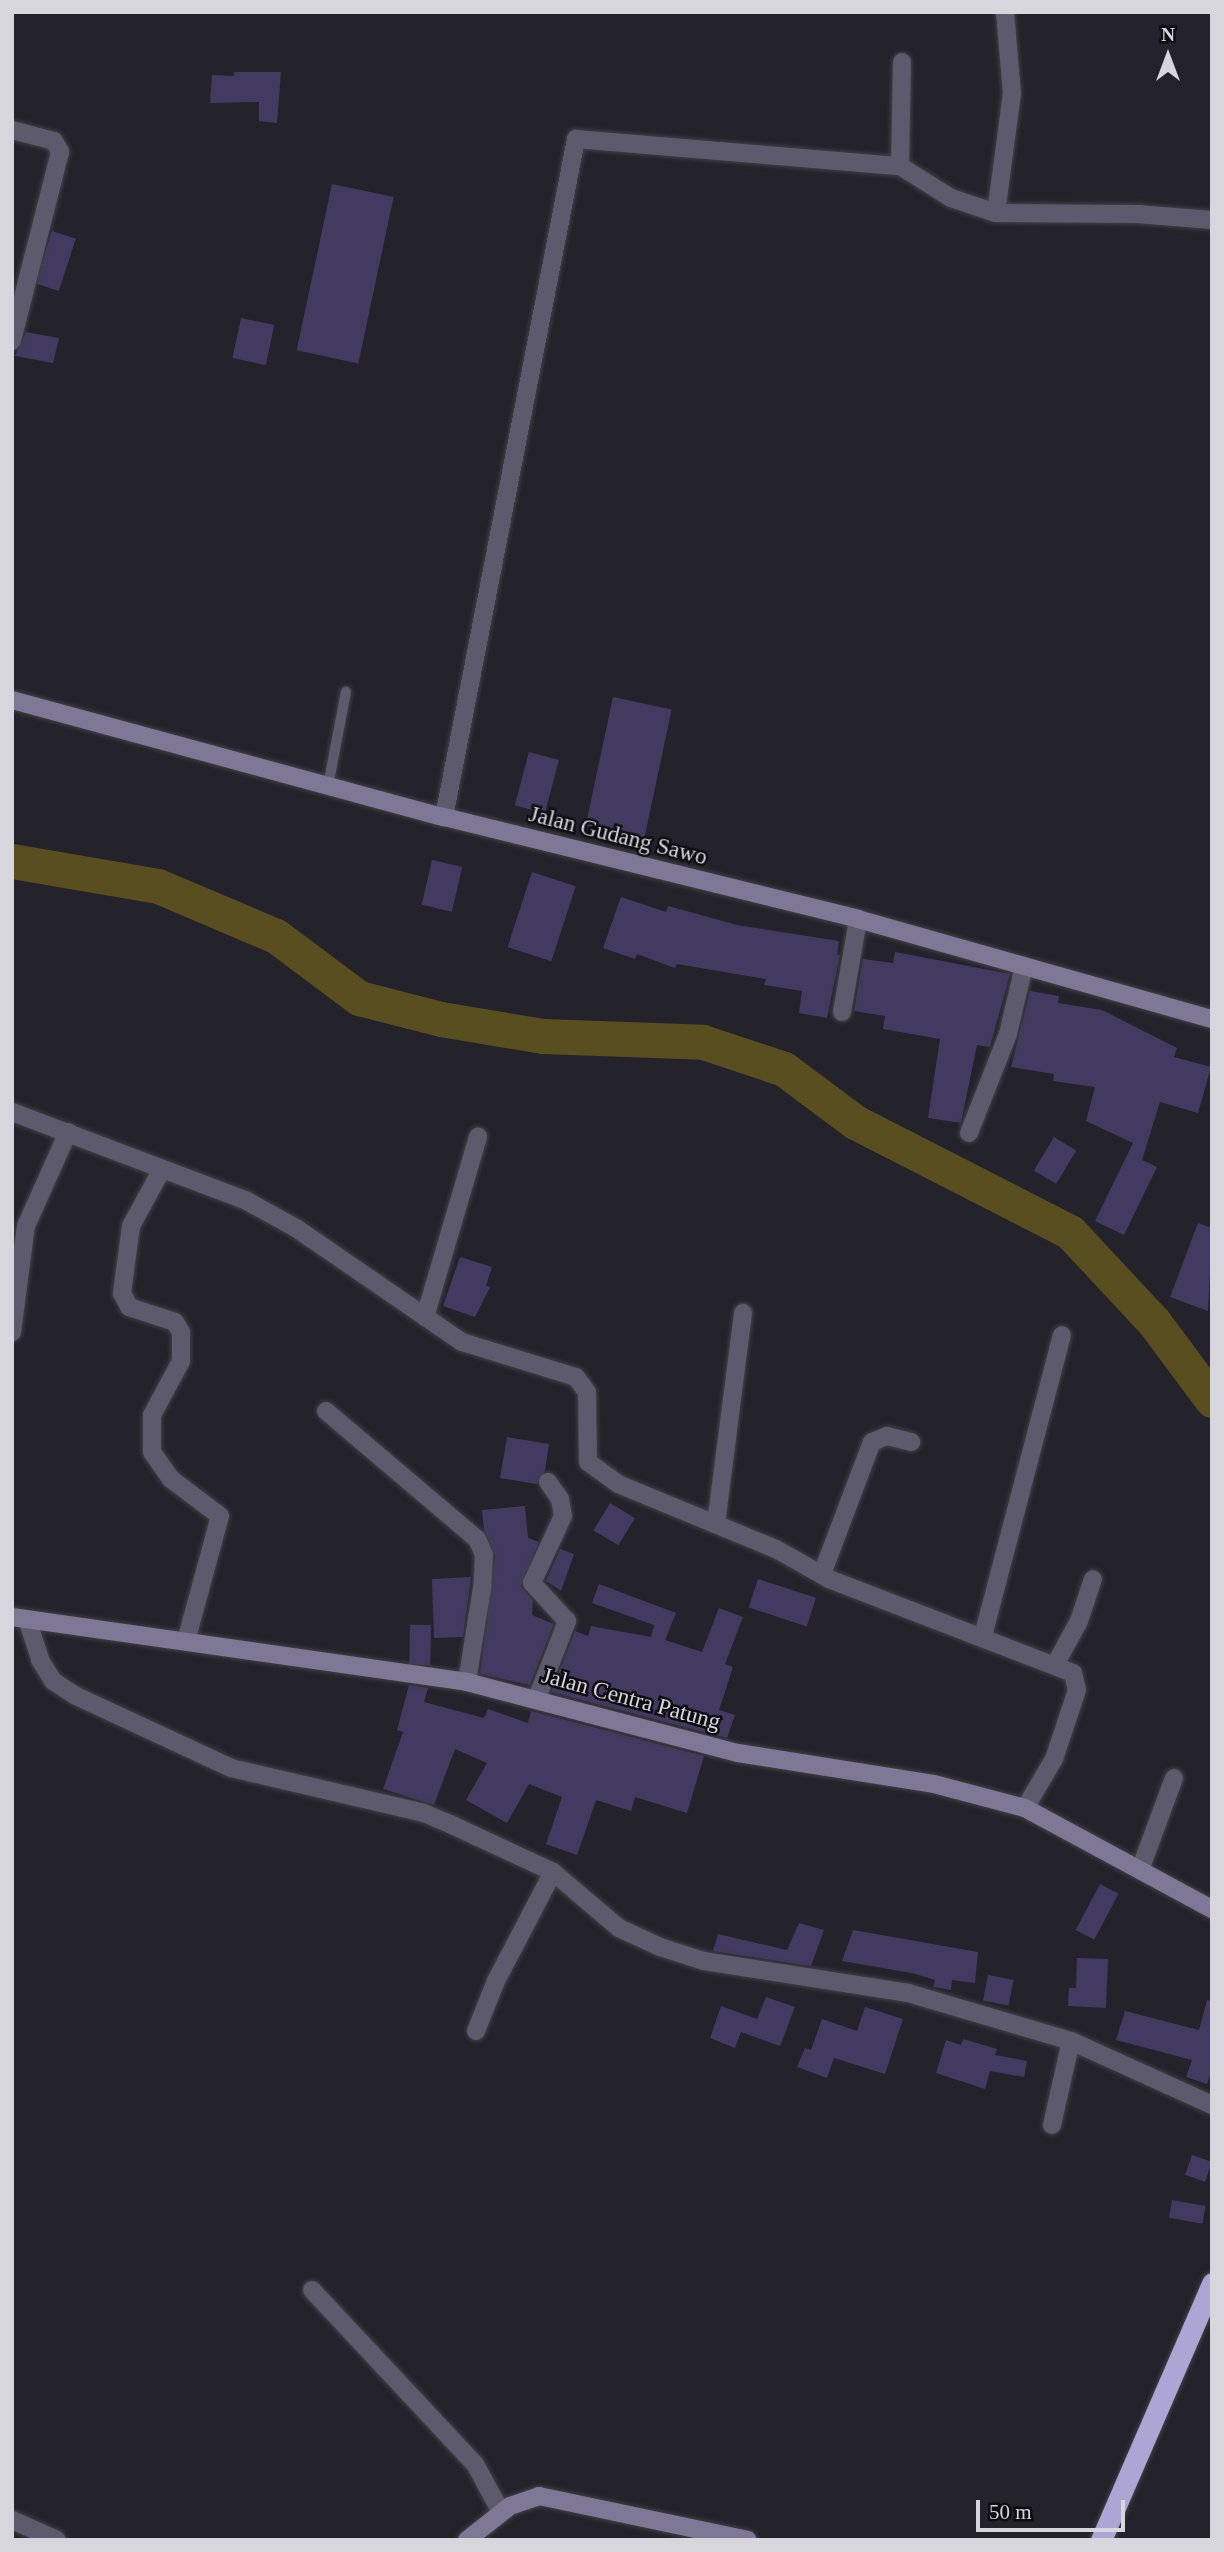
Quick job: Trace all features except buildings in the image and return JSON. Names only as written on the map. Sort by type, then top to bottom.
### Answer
[{"type":"highway","points":[[1101,2540],[1212,2283]]},
{"type":"street","points":[[996,213],[1012,93],[1005,12]]},
{"type":"street","points":[[900,166],[902,62]]},
{"type":"street","points":[[12,130],[54,141],[60,152],[17,295],[12,341]]},
{"type":"street","points":[[444,817],[576,139],[900,166],[951,198],[996,213],[1137,214],[1212,220]]},
{"type":"street","name":"Jalan Gudang Sawo","points":[[12,700],[444,817],[858,919],[1212,1019]]},
{"type":"street","points":[[842,1012],[858,919]]},
{"type":"street","points":[[969,1133],[1008,1034],[1024,966]]},
{"type":"street","points":[[12,1112],[247,1201],[296,1228],[462,1342],[498,1356],[576,1377],[587,1392],[588,1462],[618,1484],[716,1524],[822,1574],[1073,1673],[1077,1690],[1054,1759],[1025,1808]]},
{"type":"street","points":[[12,1332],[26,1226],[68,1132]]},
{"type":"street","points":[[425,1317],[478,1138]]},
{"type":"street","points":[[162,1169],[131,1226],[122,1293],[129,1307],[175,1322],[181,1332],[181,1361],[152,1415],[152,1452],[171,1479],[220,1516],[186,1641]]},
{"type":"street","points":[[716,1524],[743,1313]]},
{"type":"street","points":[[983,1636],[1062,1335]]},
{"type":"street","points":[[326,1411],[477,1539],[484,1555],[482,1588],[467,1682]]},
{"type":"street","points":[[822,1574],[872,1442],[887,1436],[911,1442]]},
{"type":"street","points":[[537,1698],[567,1621],[532,1583],[563,1516],[560,1499],[548,1482]]},
{"type":"street","points":[[1055,1665],[1079,1621],[1093,1579]]},
{"type":"street","points":[[20,1620],[53,1681],[151,1734],[231,1768],[424,1813],[553,1872],[620,1928],[660,1947],[704,1961],[908,1993],[1071,2041],[1212,2105]]},
{"type":"street","name":"Jalan Centra Patung","points":[[20,1620],[467,1682],[537,1698],[738,1753],[880,1774],[1025,1808],[1212,1909]]},
{"type":"street","points":[[1140,1870],[1174,1778]]},
{"type":"street","points":[[476,2031],[496,1981],[553,1872]]},
{"type":"street","points":[[1052,2125],[1071,2041]]},
{"type":"street","points":[[312,2290],[475,2464],[501,2512]]},
{"type":"street","points":[[467,2540],[521,2499],[556,2497],[747,2540]]},
{"type":"street","points":[[12,2520],[57,2540]]},
{"type":"lane","points":[[328,786],[346,692]]},
{"type":"waterway","points":[[12,861],[158,886],[276,936],[359,998],[441,1019],[543,1036],[703,1042],[784,1069],[855,1122],[1070,1232],[1154,1322],[1212,1400]]}]
